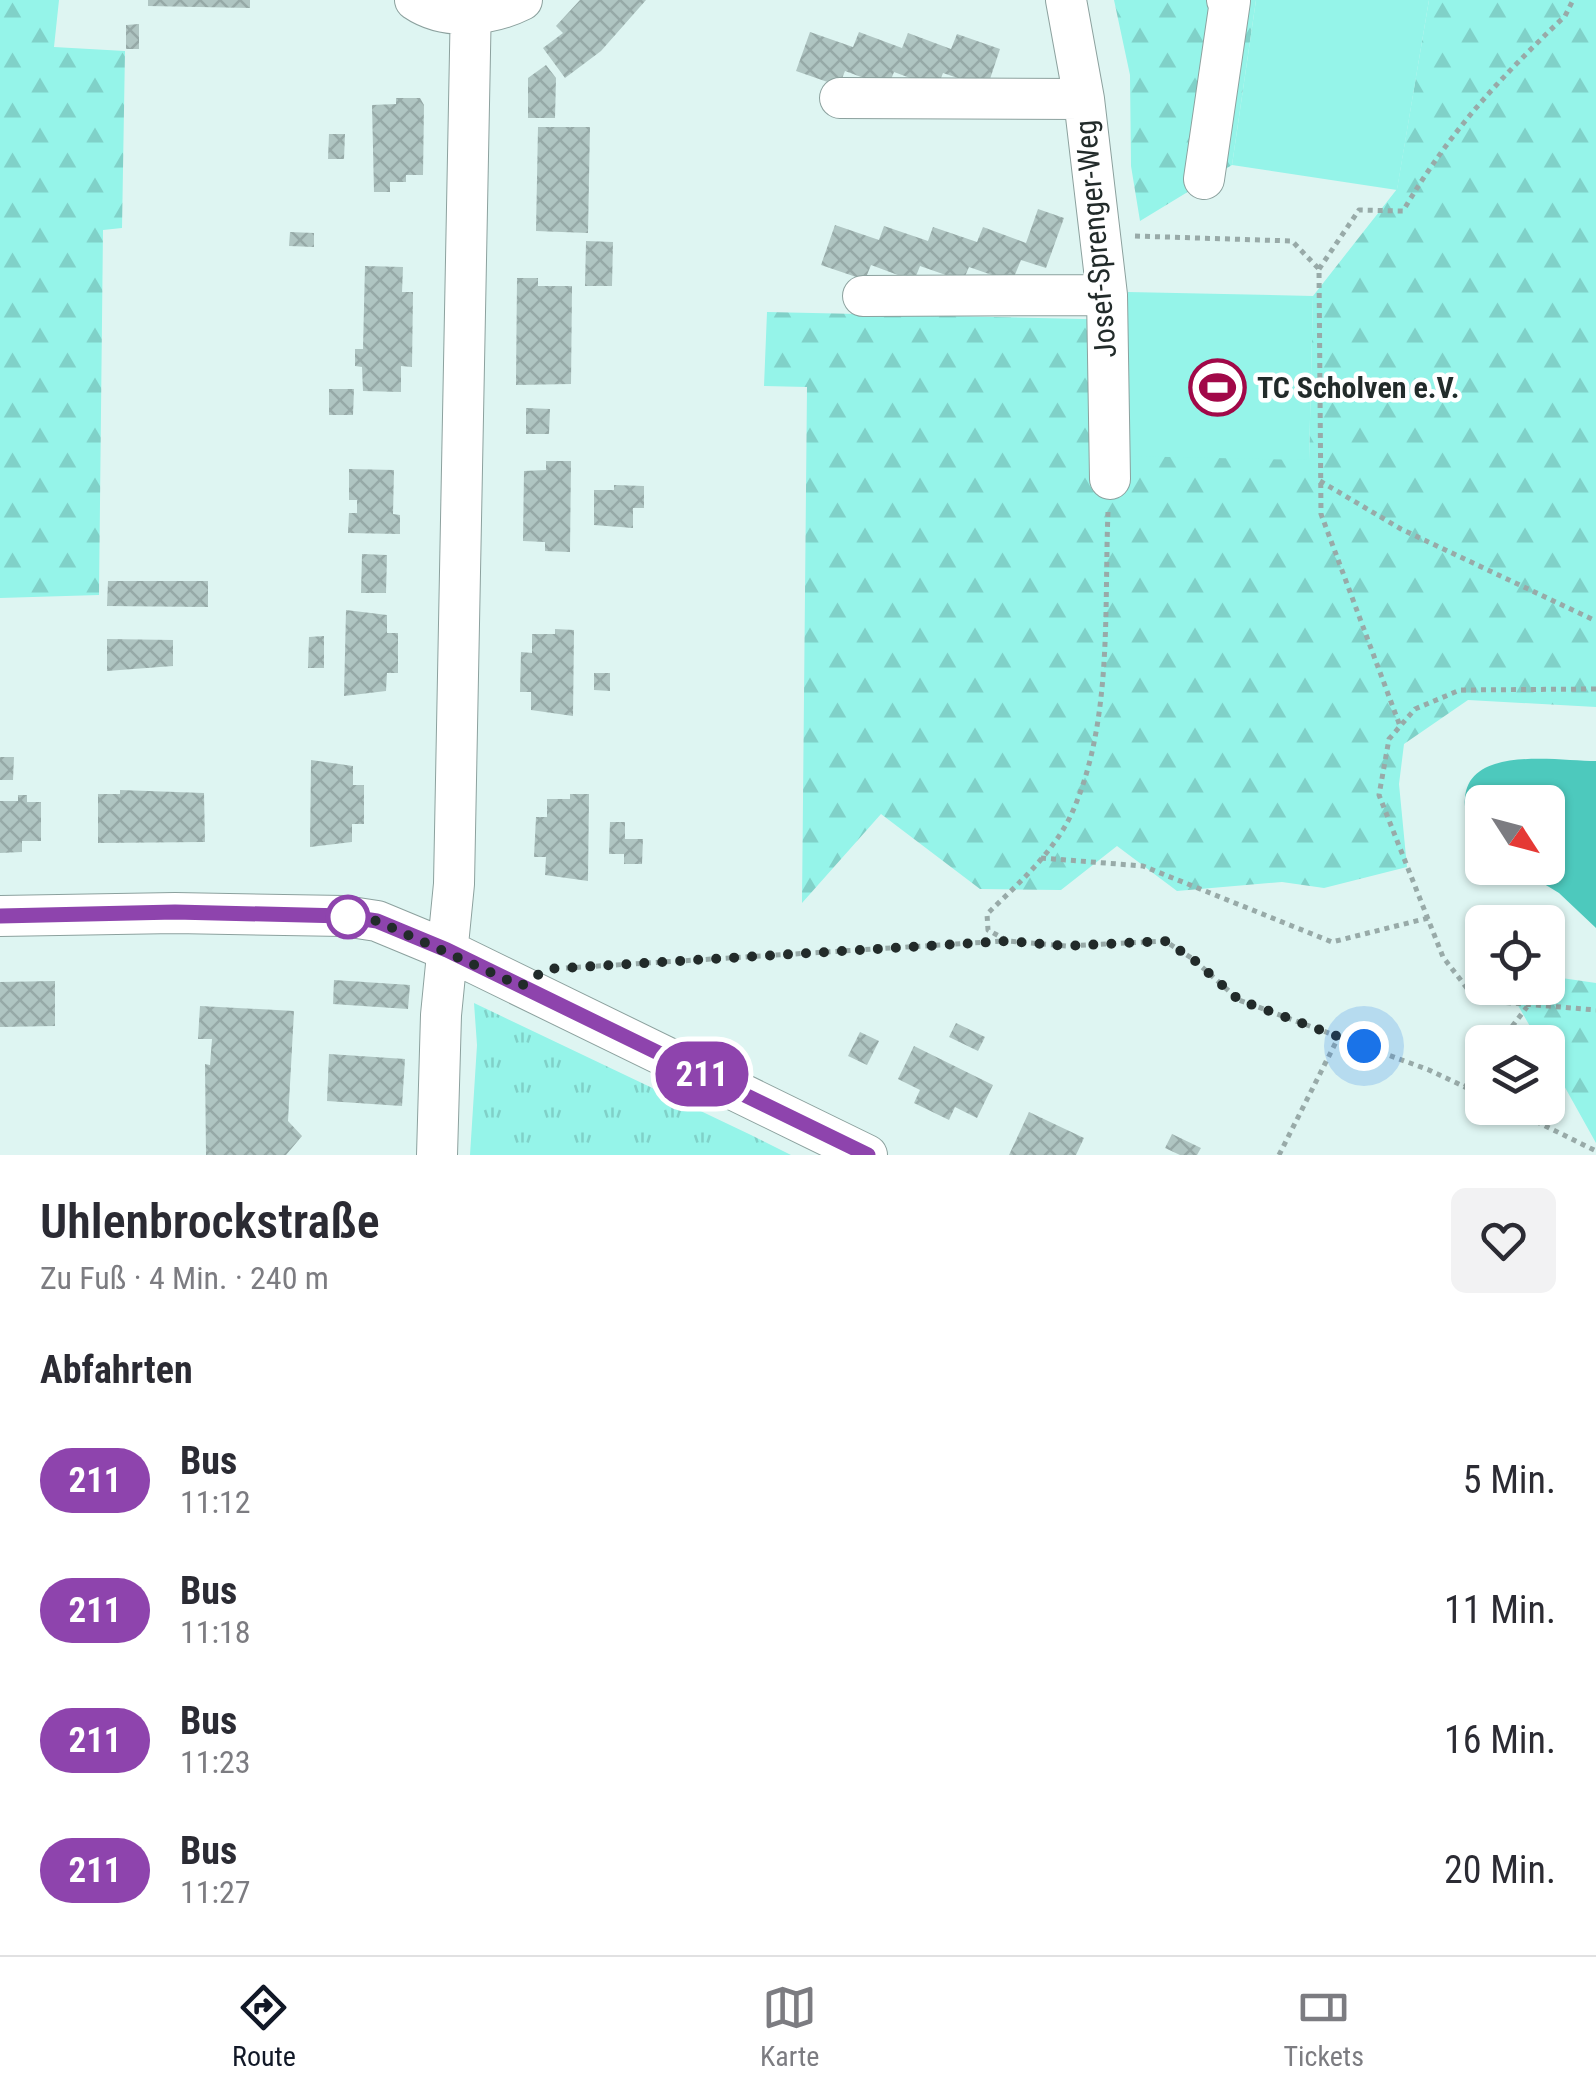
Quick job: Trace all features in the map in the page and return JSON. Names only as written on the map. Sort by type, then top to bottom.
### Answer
[{"type":"street","points":[[415,0],[425,7],[471,8],[522,0]]},
{"type":"street","name":"Josef-Sprenger-Weg","points":[[1066,0],[1084,99],[1107,294],[1110,479]]},
{"type":"street","points":[[1204,180],[1230,1],[1227,0]]},
{"type":"street","points":[[437,1155],[454,884],[471,8]]},
{"type":"street","points":[[840,98],[1084,99]]},
{"type":"street","points":[[863,296],[1107,294]]},
{"type":"street","points":[[0,916],[175,912],[344,916],[377,921],[447,950],[868,1155]]},
{"type":"path","points":[[1400,726],[1321,514],[1319,269],[1359,210],[1403,211],[1441,147],[1487,90],[1565,16],[1573,0]]},
{"type":"path","points":[[1134,236],[1292,241],[1319,269]]},
{"type":"path","points":[[1008,941],[988,930],[987,914],[1041,858],[1070,817],[1090,760],[1102,668],[1110,479]]},
{"type":"path","points":[[1320,480],[1401,529],[1596,620]]},
{"type":"path","points":[[1596,688],[1460,690],[1415,709],[1389,739],[1380,795],[1442,957],[1476,1000],[1596,1010]]},
{"type":"path","points":[[1041,858],[1144,866],[1332,942],[1428,918]]},
{"type":"path","points":[[521,986],[547,969],[1008,941],[1066,946],[1165,941],[1193,959],[1239,1000],[1465,1087]]},
{"type":"path","points":[[1513,1025],[1527,1007]]},
{"type":"path","points":[[1278,1155],[1338,1038]]},
{"type":"path","points":[[1543,1125],[1596,1151]]},
{"type":"green space","points":[[0,0],[59,0],[54,47],[125,51],[122,228],[103,230],[99,595],[0,598]]},
{"type":"green space","points":[[1114,0],[1256,0],[1232,165],[1140,221],[1131,166],[1130,75]]},
{"type":"green space","points":[[1256,0],[1429,0],[1397,190],[1232,165]]},
{"type":"green space","points":[[1429,0],[1596,0],[1596,707],[1468,700],[1404,744],[1399,784],[1407,867],[1324,888],[1282,882],[1177,891],[1117,846],[1061,890],[980,889],[881,814],[802,903],[807,387],[764,386],[767,312],[1127,320],[1309,460],[1313,296],[1397,189]]},
{"type":"green space","name":"TC Scholven e.V.","points":[[1128,292],[1313,296],[1309,460],[1124,456]]},
{"type":"green space","points":[[1565,978],[1596,983],[1596,1143],[1565,1087],[1565,1025],[1529,1025],[1518,1005],[1565,1005]]},
{"type":"green space","points":[[474,1003],[791,1155],[470,1155],[477,1045]]},
{"type":"shaded area","points":[[1539,759],[1596,761],[1596,928],[1546,885],[1565,885],[1565,785],[1469,785],[1482,770],[1498,763]]},
{"type":"building","points":[[148,0],[250,0],[250,8],[148,6]]},
{"type":"building","points":[[580,0],[646,0],[601,51],[565,78],[543,48],[563,33],[556,26]]},
{"type":"building","points":[[139,24],[139,49],[126,49],[126,25]]},
{"type":"building","points":[[810,32],[853,47],[859,32],[902,48],[908,33],[951,49],[957,34],[1000,49],[987,88],[943,73],[937,88],[894,72],[888,87],[845,71],[839,86],[796,71]]},
{"type":"building","points":[[546,65],[556,78],[555,118],[528,118],[528,78]]},
{"type":"building","points":[[396,98],[420,98],[424,105],[423,175],[406,175],[406,182],[390,182],[390,192],[374,192],[372,105],[396,104]]},
{"type":"building","points":[[538,127],[590,127],[588,233],[536,231]]},
{"type":"building","points":[[329,134],[345,134],[344,159],[328,159]]},
{"type":"building","points":[[1038,209],[1064,218],[1046,268],[1021,260],[1012,282],[969,267],[963,281],[920,266],[914,281],[871,265],[865,280],[821,265],[835,225],[879,240],[884,226],[928,241],[933,227],[977,242],[983,227],[1026,243]]},
{"type":"building","points":[[290,232],[314,233],[314,247],[289,246]]},
{"type":"building","points":[[586,241],[613,242],[612,286],[585,286]]},
{"type":"building","points":[[365,266],[403,267],[402,292],[413,292],[412,367],[401,366],[401,392],[363,391],[362,367],[355,366],[355,349],[363,349]]},
{"type":"building","points":[[517,278],[538,278],[538,286],[572,286],[571,384],[516,385]]},
{"type":"building","points":[[329,389],[354,389],[353,415],[329,415]]},
{"type":"building","points":[[526,408],[550,409],[549,434],[526,434]]},
{"type":"building","points":[[546,461],[571,461],[570,552],[545,551],[545,542],[523,541],[524,471],[546,470]]},
{"type":"building","points":[[349,469],[394,470],[393,514],[400,515],[400,534],[348,533],[349,513],[357,513],[357,500],[349,500]]},
{"type":"building","points":[[614,485],[644,486],[644,508],[633,508],[633,528],[594,525],[594,490],[614,490]]},
{"type":"building","points":[[362,554],[387,555],[386,593],[361,593]]},
{"type":"building","points":[[108,581],[208,581],[208,607],[107,606]]},
{"type":"building","points":[[346,610],[387,615],[387,633],[398,633],[398,673],[387,673],[386,691],[344,696]]},
{"type":"building","points":[[555,629],[574,630],[573,716],[531,710],[531,692],[520,692],[521,652],[532,653],[532,634],[555,634]]},
{"type":"building","points":[[324,636],[324,668],[308,668],[309,637]]},
{"type":"building","points":[[107,639],[173,640],[173,666],[107,671]]},
{"type":"building","points":[[594,673],[610,673],[610,691],[594,690]]},
{"type":"building","points":[[0,757],[14,757],[13,780],[0,780]]},
{"type":"building","points":[[311,760],[353,766],[353,785],[364,785],[364,824],[352,824],[352,842],[310,847]]},
{"type":"building","points":[[120,790],[204,793],[205,842],[98,843],[98,794],[120,794]]},
{"type":"building","points":[[570,794],[589,794],[588,881],[545,875],[546,857],[534,857],[536,817],[547,817],[547,799],[570,799]]},
{"type":"building","points":[[18,795],[27,795],[27,802],[41,802],[41,841],[22,841],[22,852],[0,853],[0,801],[18,801]]},
{"type":"building","points":[[610,822],[625,822],[625,839],[643,839],[642,864],[624,864],[624,854],[609,854]]},
{"type":"building","points":[[334,980],[410,985],[408,1009],[333,1004]]},
{"type":"building","points":[[55,981],[55,1026],[0,1027],[0,982]]},
{"type":"building","points":[[200,1006],[294,1011],[288,1121],[302,1136],[286,1155],[206,1155],[205,1064],[210,1065],[212,1039],[198,1039]]},
{"type":"building","points":[[956,1023],[985,1037],[978,1051],[949,1037]]},
{"type":"building","points":[[860,1032],[879,1041],[867,1065],[848,1056]]},
{"type":"building","points":[[914,1046],[993,1085],[977,1118],[955,1107],[949,1120],[914,1103],[920,1090],[898,1079]]},
{"type":"building","points":[[329,1054],[405,1059],[402,1106],[327,1101]]},
{"type":"building","points":[[1029,1112],[1084,1138],[1076,1155],[1009,1155]]},
{"type":"building","points":[[1172,1134],[1201,1148],[1197,1155],[1180,1155],[1165,1148]]},
{"type":"bus line","name":"211","points":[[0,916],[175,912],[344,916],[377,921],[447,950],[868,1155]]},
{"type":"place","name":"TC Scholven e.V.","points":[[1218,388]]},
{"type":"route","points":[[348,917],[344,916],[377,921],[521,986],[547,969],[1008,941],[1066,946],[1165,941],[1193,959],[1239,1000],[1364,1046]]}]
